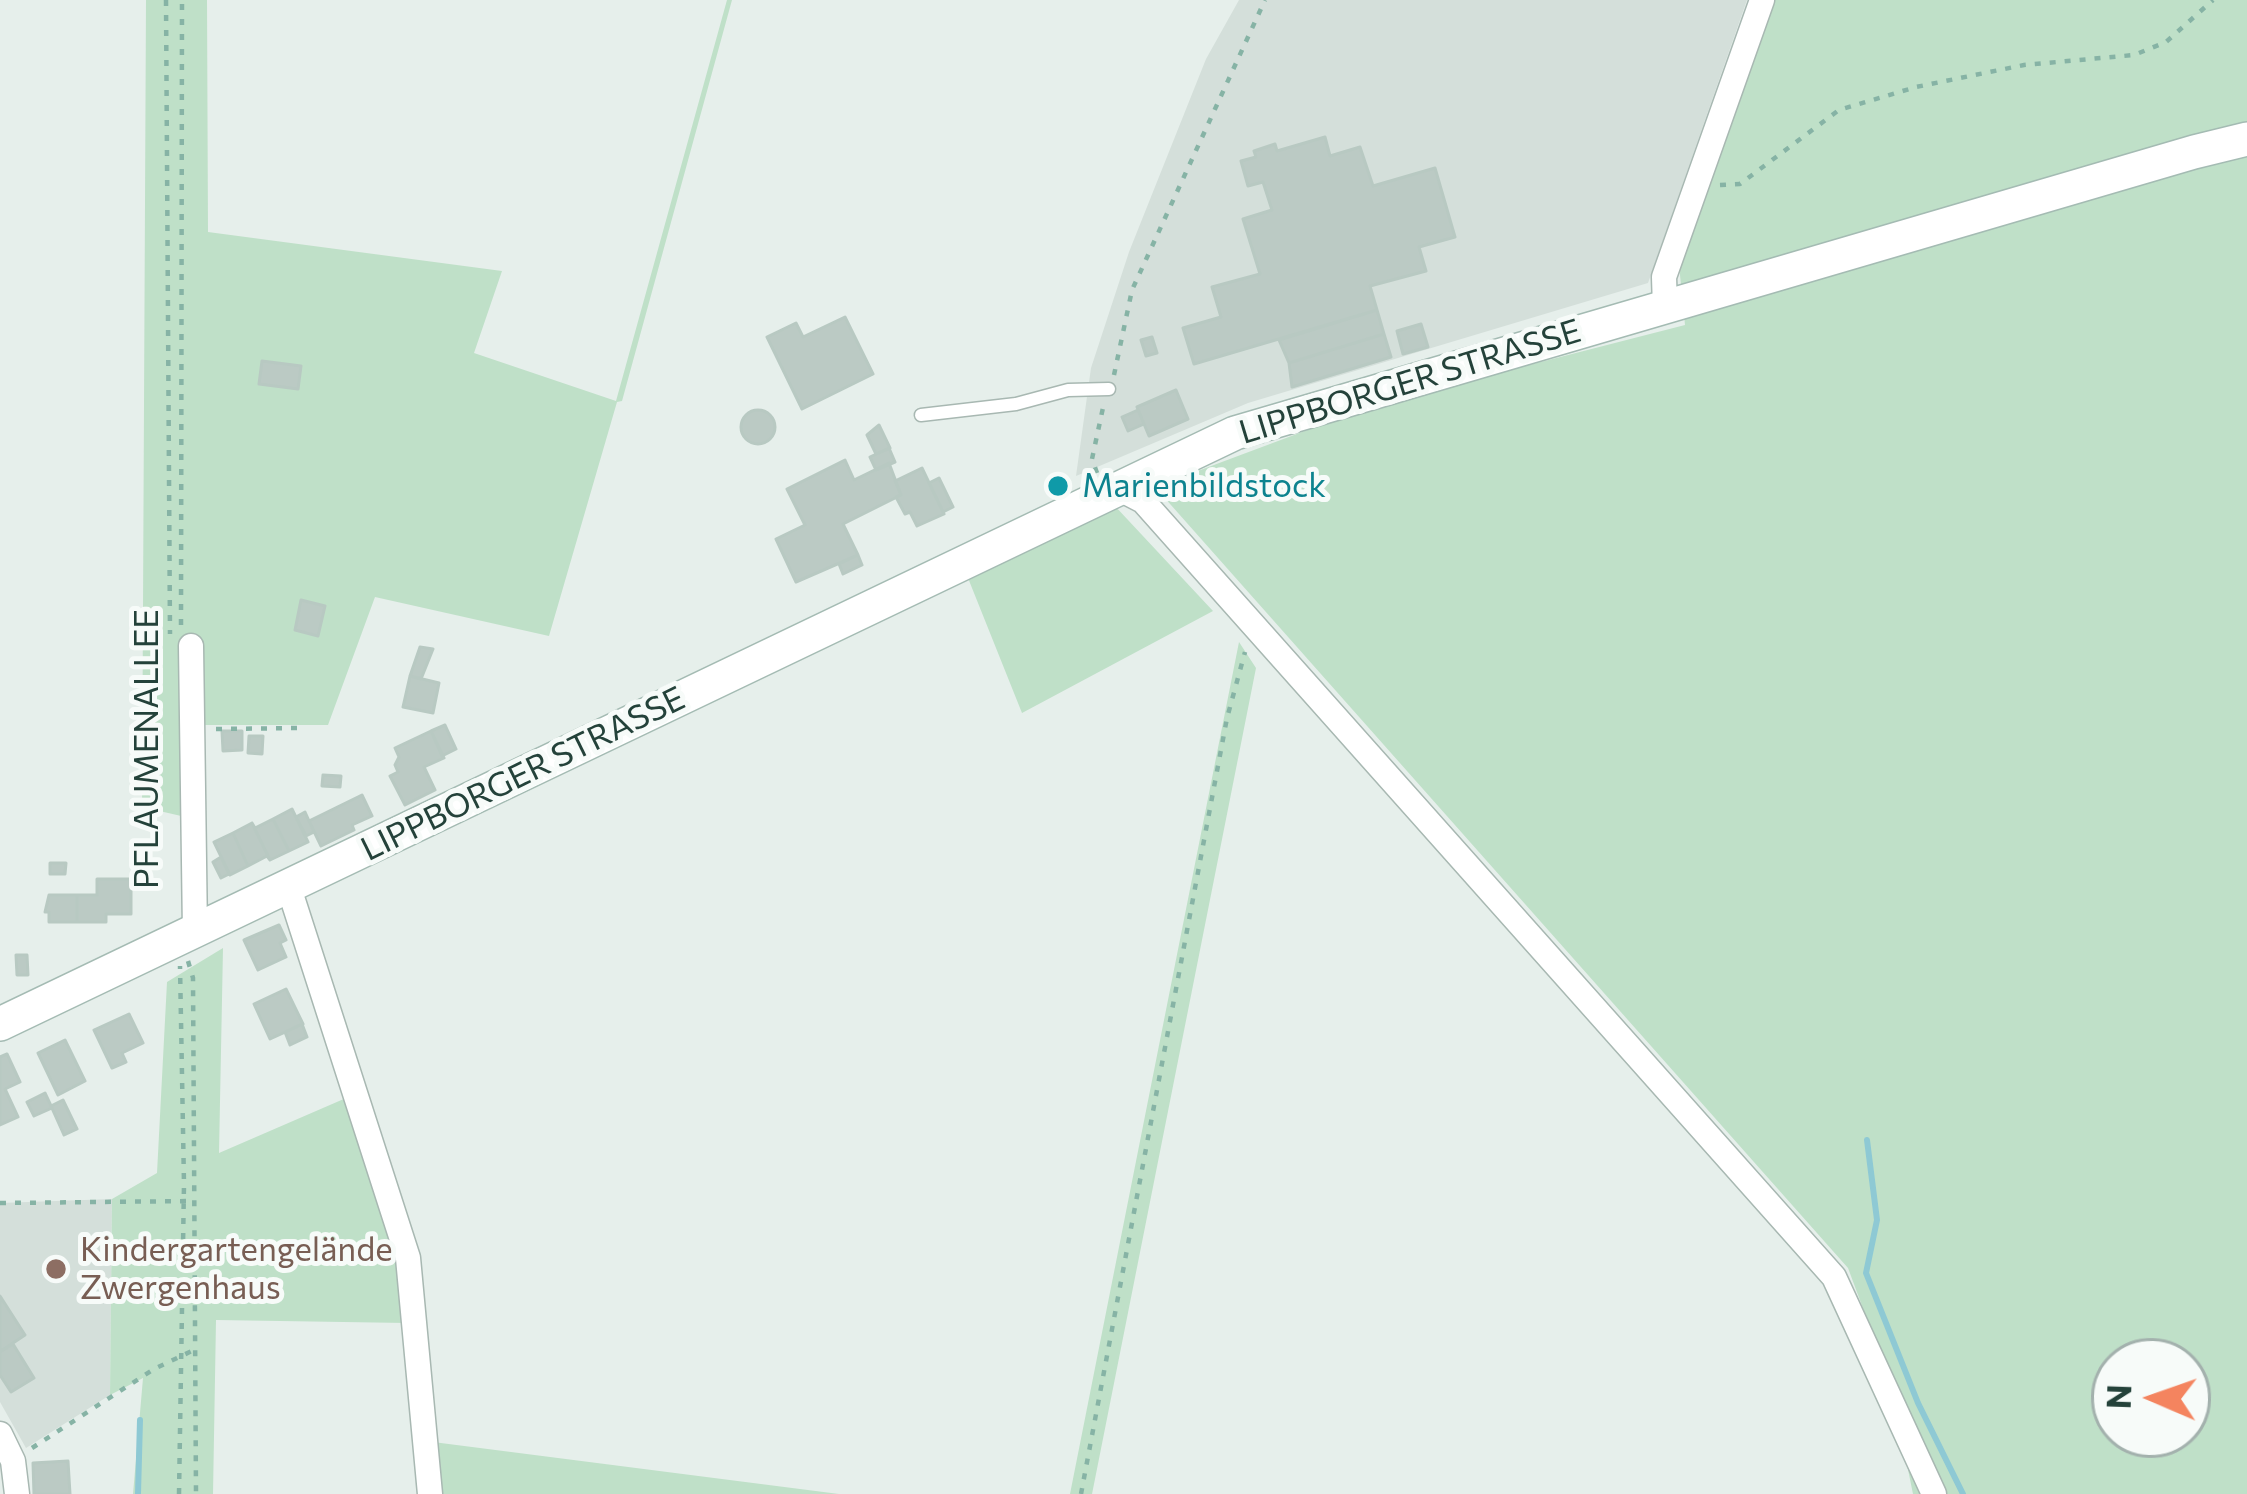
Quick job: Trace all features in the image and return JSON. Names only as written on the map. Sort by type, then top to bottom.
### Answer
[{"type":"street","points":[[1665,307],[1664,277],[1762,0]]},
{"type":"street","name":"LIPPBORGER STRASSE","points":[[0,1024],[1235,433],[2247,139]]},
{"type":"street","points":[[1116,487],[1143,501],[1834,1277],[1934,1494]]},
{"type":"street","points":[[181,650],[192,730],[187,936]]},
{"type":"street","points":[[289,888],[408,1258],[430,1494]]},
{"type":"street","points":[[0,1434],[13,1461],[17,1494]]},
{"type":"lane","points":[[921,415],[1016,404],[1068,390],[1109,389]]},
{"type":"path","name":"PFLAUMENALLEE","points":[[166,0],[181,650]]},
{"type":"path","points":[[1116,487],[1100,478],[1092,458],[1132,290],[1265,0]]},
{"type":"path","points":[[1696,187],[1740,184],[1839,110],[1858,104],[2024,65],[2134,55],[2166,42],[2213,0]]},
{"type":"path","points":[[1081,1494],[1227,718],[1240,663],[1259,633]]},
{"type":"path","points":[[192,730],[301,728]]},
{"type":"path","points":[[187,936],[193,978],[196,1494]]},
{"type":"path","points":[[0,1203],[193,1201]]},
{"type":"path","points":[[13,1461],[154,1369],[196,1349]]},
{"type":"shaded area","points":[[1239,0],[1747,0],[1648,283],[1248,403],[1076,476],[1091,368],[1129,252],[1206,59]]},
{"type":"shaded area","name":"Kindergartengelände Zwergenhaus","points":[[112,1199],[110,1395],[26,1448],[0,1402],[0,1203]]},
{"type":"green space","points":[[146,0],[207,0],[208,232],[502,271],[474,353],[616,401],[727,0],[732,0],[622,401],[617,402],[549,636],[375,597],[328,725],[204,725],[203,821],[142,807]]},
{"type":"green space","points":[[1773,0],[2247,0],[2247,1494],[1913,1494],[1890,1381],[1848,1268],[1155,487],[1377,404],[1685,325],[1679,265]]},
{"type":"green space","points":[[1114,505],[1213,611],[1022,713],[968,578]]},
{"type":"green space","points":[[1239,642],[1256,668],[1092,1494],[1070,1494]]},
{"type":"green space","points":[[223,948],[219,1153],[353,1095],[403,1257],[407,1323],[216,1320],[213,1494],[133,1494],[143,1378],[110,1395],[112,1199],[157,1173],[167,982]]},
{"type":"green space","points":[[433,1442],[839,1494],[436,1494]]},
{"type":"building","points":[[1325,137],[1330,156],[1360,147],[1373,186],[1435,168],[1455,237],[1419,247],[1426,271],[1370,286],[1377,310],[1194,364],[1183,328],[1221,317],[1212,287],[1260,274],[1243,219],[1272,210],[1263,182],[1248,186],[1241,161],[1275,144],[1277,151]]},
{"type":"building","points":[[1377,310],[1384,334],[1289,363],[1279,340]]},
{"type":"building","points":[[845,317],[873,374],[802,409],[767,337],[796,323],[803,337]]},
{"type":"building","points":[[1421,324],[1428,347],[1403,354],[1397,331]]},
{"type":"building","points":[[1384,334],[1391,357],[1292,387],[1289,363]]},
{"type":"building","points":[[1152,337],[1157,353],[1146,356],[1141,340]]},
{"type":"building","points":[[262,361],[301,366],[298,389],[259,384]]},
{"type":"building","points":[[1176,390],[1188,419],[1149,436],[1137,407]]},
{"type":"building","points":[[758,410],[770,415],[775,427],[770,439],[758,444],[746,439],[741,427],[746,415]]},
{"type":"building","points":[[1138,410],[1144,424],[1128,431],[1122,417]]},
{"type":"building","points":[[879,425],[890,448],[876,454],[867,435]]},
{"type":"building","points":[[889,448],[895,462],[876,470],[870,457]]},
{"type":"building","points":[[845,460],[854,480],[889,463],[901,495],[843,524],[858,555],[796,582],[776,539],[805,525],[787,489]]},
{"type":"building","points":[[922,468],[944,514],[917,526],[896,497],[901,495],[895,481]]},
{"type":"building","points":[[939,478],[953,507],[943,512],[929,483]]},
{"type":"building","points":[[858,555],[862,565],[843,574],[839,564]]},
{"type":"building","points":[[301,600],[325,606],[318,636],[295,630]]},
{"type":"building","points":[[420,647],[433,649],[421,679],[410,676]]},
{"type":"building","points":[[410,676],[439,683],[433,713],[403,707]]},
{"type":"building","points":[[445,725],[456,749],[442,756],[431,731]]},
{"type":"building","points":[[222,731],[242,731],[242,750],[223,751]]},
{"type":"building","points":[[431,731],[444,758],[424,767],[435,790],[405,805],[390,776],[398,772],[395,748]]},
{"type":"building","points":[[249,736],[263,736],[262,754],[248,753]]},
{"type":"building","points":[[323,775],[341,776],[340,787],[322,786]]},
{"type":"building","points":[[362,795],[372,816],[321,846],[309,821]]},
{"type":"building","points":[[292,809],[308,842],[289,851],[273,819]]},
{"type":"building","points":[[305,812],[314,832],[306,836],[296,817]]},
{"type":"building","points":[[273,819],[289,851],[270,860],[252,823],[255,828]]},
{"type":"building","points":[[252,823],[270,860],[267,856],[248,866],[233,833]]},
{"type":"building","points":[[233,833],[248,866],[230,875],[214,842]]},
{"type":"building","points":[[221,857],[229,874],[221,878],[213,862]]},
{"type":"building","points":[[50,863],[66,863],[65,874],[50,874]]},
{"type":"building","points":[[97,879],[131,879],[131,914],[106,914],[106,922],[77,922],[77,895],[97,895]]},
{"type":"building","points":[[49,895],[77,895],[77,922],[49,922],[49,912],[45,912]]},
{"type":"building","points":[[279,925],[286,940],[280,943],[286,957],[258,970],[244,940]]},
{"type":"building","points":[[16,955],[27,955],[28,975],[17,975]]},
{"type":"building","points":[[286,989],[303,1024],[270,1039],[254,1004]]},
{"type":"building","points":[[129,1014],[143,1043],[122,1053],[126,1062],[112,1068],[94,1030]]},
{"type":"building","points":[[302,1024],[307,1037],[290,1045],[285,1032]]},
{"type":"building","points":[[65,1040],[85,1081],[58,1095],[38,1053]]},
{"type":"building","points":[[7,1054],[20,1082],[5,1089],[18,1117],[0,1125],[0,1057]]},
{"type":"building","points":[[45,1093],[52,1108],[34,1116],[27,1102]]},
{"type":"building","points":[[63,1100],[77,1129],[64,1135],[51,1106]]},
{"type":"building","points":[[0,1296],[25,1335],[1,1351],[0,1349]]},
{"type":"building","points":[[13,1344],[34,1378],[11,1392],[0,1375],[0,1352]]},
{"type":"building","points":[[68,1461],[70,1494],[34,1494],[33,1463]]},
{"type":"waterway","points":[[1867,1140],[1877,1220],[1866,1273],[1918,1403],[1963,1494]]},
{"type":"waterway","points":[[138,1494],[140,1420]]},
{"type":"place","name":"Marienbildstock","points":[[1058,486]]},
{"type":"place","name":"Kindergartengelände Zwergenhaus","points":[[56,1269]]}]
